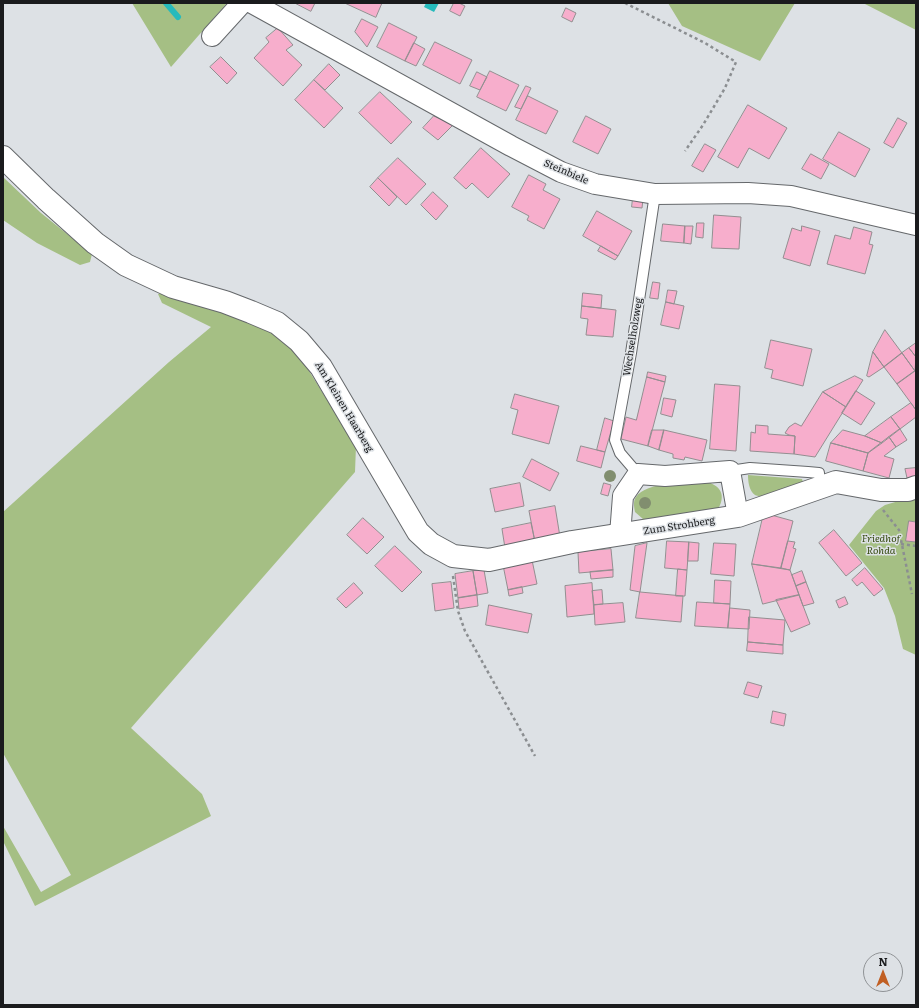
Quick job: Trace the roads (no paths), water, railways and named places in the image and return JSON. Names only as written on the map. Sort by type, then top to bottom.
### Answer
[{"type":"street","points":[[212,36],[242,3]]},
{"type":"street","name":"Steinbiele","points":[[263,6],[504,143],[561,172],[595,184],[655,194],[748,193],[791,196],[916,225]]},
{"type":"street","name":"Am Kleinen Haarberg","points":[[3,157],[95,243],[126,265],[173,287],[225,302],[277,322],[299,341],[321,367],[418,532],[431,544],[453,556],[489,560],[572,542]]},
{"type":"street","points":[[620,535],[623,496],[638,474],[665,476],[730,471],[738,516]]},
{"type":"street","name":"Zum Strohberg","points":[[572,542],[738,516],[836,482],[880,490],[908,490],[916,487]]},
{"type":"lane","name":"Wechselholzweg","points":[[638,474],[620,453],[616,440],[655,194]]},
{"type":"lane","points":[[730,471],[750,468],[819,473],[820,488]]},
{"type":"water","points":[[426,3],[439,3],[434,12],[424,7]]},
{"type":"waterway","points":[[166,3],[178,17]]},
{"type":"park label","name":"Friedhof Rohda","points":[[881,544]]}]
